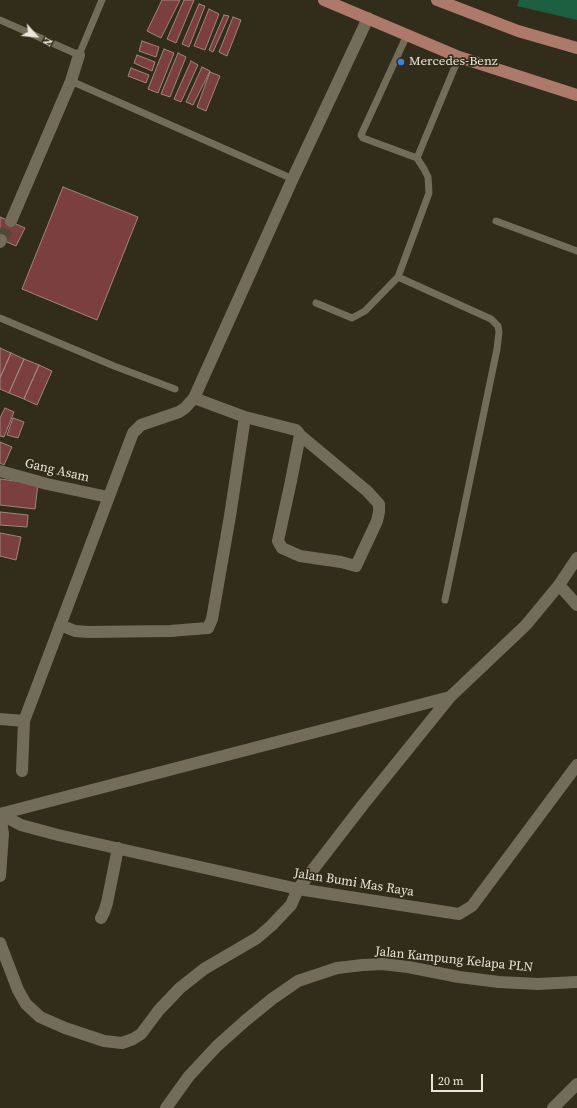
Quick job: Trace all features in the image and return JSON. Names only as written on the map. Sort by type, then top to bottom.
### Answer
[{"type":"main road","points":[[324,0],[459,57],[577,95]]},
{"type":"main road","points":[[437,0],[518,31],[577,48]]},
{"type":"street","points":[[22,771],[24,721],[133,432],[141,424],[179,412],[194,398],[293,178],[368,18]]},
{"type":"street","points":[[11,221],[71,81],[80,55]]},
{"type":"street","points":[[194,398],[245,417],[296,430],[367,491],[379,504],[379,512],[377,521],[356,566],[341,562],[300,556],[282,548],[278,541],[300,435]]},
{"type":"street","points":[[60,625],[75,631],[88,632],[208,628],[212,619],[245,417]]},
{"type":"street","name":"Gang Asam","points":[[0,472],[108,498]]},
{"type":"street","points":[[0,944],[18,990],[26,1004],[40,1017],[104,1041],[122,1043],[141,1034],[159,1010],[174,994],[198,974],[257,938],[291,905],[298,889],[362,806],[450,697],[526,624],[559,585],[577,558]]},
{"type":"street","points":[[559,585],[577,605]]},
{"type":"street","points":[[0,876],[2,834],[0,814],[450,697]]},
{"type":"street","points":[[0,719],[24,721]]},
{"type":"street","name":"Jalan Bumi Mas Raya","points":[[0,814],[21,825],[58,835],[298,889],[460,914],[472,906],[577,765]]},
{"type":"street","points":[[2,834],[21,825]]},
{"type":"street","points":[[101,918],[107,903],[118,848]]},
{"type":"street","name":"Jalan Kampung Kelapa PLN","points":[[170,1107],[189,1076],[212,1051],[250,1017],[298,981],[337,968],[382,964],[499,982],[538,984],[577,982]]},
{"type":"street","points":[[552,1108],[577,1084]]},
{"type":"lane","points":[[0,20],[80,55],[102,0]]},
{"type":"lane","points":[[316,303],[352,318],[365,311],[398,278],[429,193],[428,177],[417,158],[362,138],[361,135],[407,35]]},
{"type":"lane","points":[[417,158],[459,57]]},
{"type":"lane","points":[[71,81],[286,176]]},
{"type":"lane","points":[[496,221],[577,251]]},
{"type":"lane","points":[[398,278],[490,319],[498,326],[499,332],[497,349],[446,600]]},
{"type":"lane","points":[[0,318],[114,366],[175,389]]},
{"type":"green space","points":[[519,0],[577,0],[577,20],[517,6]]},
{"type":"building","points":[[162,0],[180,0],[161,38],[147,31]]},
{"type":"building","points":[[184,0],[194,0],[176,43],[167,39]]},
{"type":"building","points":[[199,4],[205,6],[189,47],[182,44]]},
{"type":"building","points":[[209,9],[219,14],[205,50],[194,46]]},
{"type":"building","points":[[224,15],[229,16],[213,52],[209,50]]},
{"type":"building","points":[[233,17],[241,20],[227,56],[219,52]]},
{"type":"building","points":[[142,41],[159,47],[156,57],[139,51]]},
{"type":"building","points":[[164,49],[174,53],[158,93],[148,89]]},
{"type":"building","points":[[178,53],[186,57],[170,97],[161,94]]},
{"type":"building","points":[[137,55],[155,62],[152,71],[134,63]]},
{"type":"building","points":[[191,61],[198,65],[181,102],[174,99]]},
{"type":"building","points":[[202,67],[210,71],[193,105],[186,102]]},
{"type":"building","points":[[131,68],[149,75],[146,83],[128,76]]},
{"type":"building","points":[[210,72],[220,76],[206,111],[197,107]]},
{"type":"building","points":[[63,187],[138,217],[97,320],[22,289]]},
{"type":"building","points":[[0,217],[25,228],[16,246],[0,239]]},
{"type":"building","points":[[0,348],[11,353],[0,378]]},
{"type":"building","points":[[11,353],[24,359],[9,393],[0,389],[0,378]]},
{"type":"building","points":[[24,359],[39,365],[24,399],[9,393]]},
{"type":"building","points":[[39,365],[52,371],[37,405],[24,399]]},
{"type":"building","points":[[5,408],[14,412],[4,437],[0,436],[0,418]]},
{"type":"building","points":[[13,418],[24,422],[18,438],[7,435]]},
{"type":"building","points":[[0,442],[12,447],[4,465],[0,463]]},
{"type":"building","points":[[0,479],[38,484],[35,509],[0,505]]},
{"type":"building","points":[[0,512],[28,515],[27,527],[0,525]]},
{"type":"building","points":[[0,533],[21,537],[16,560],[0,556]]},
{"type":"tunnel","points":[[1,240],[11,221]]},
{"type":"place","name":"Mercedes-Benz","points":[[401,62]]}]
